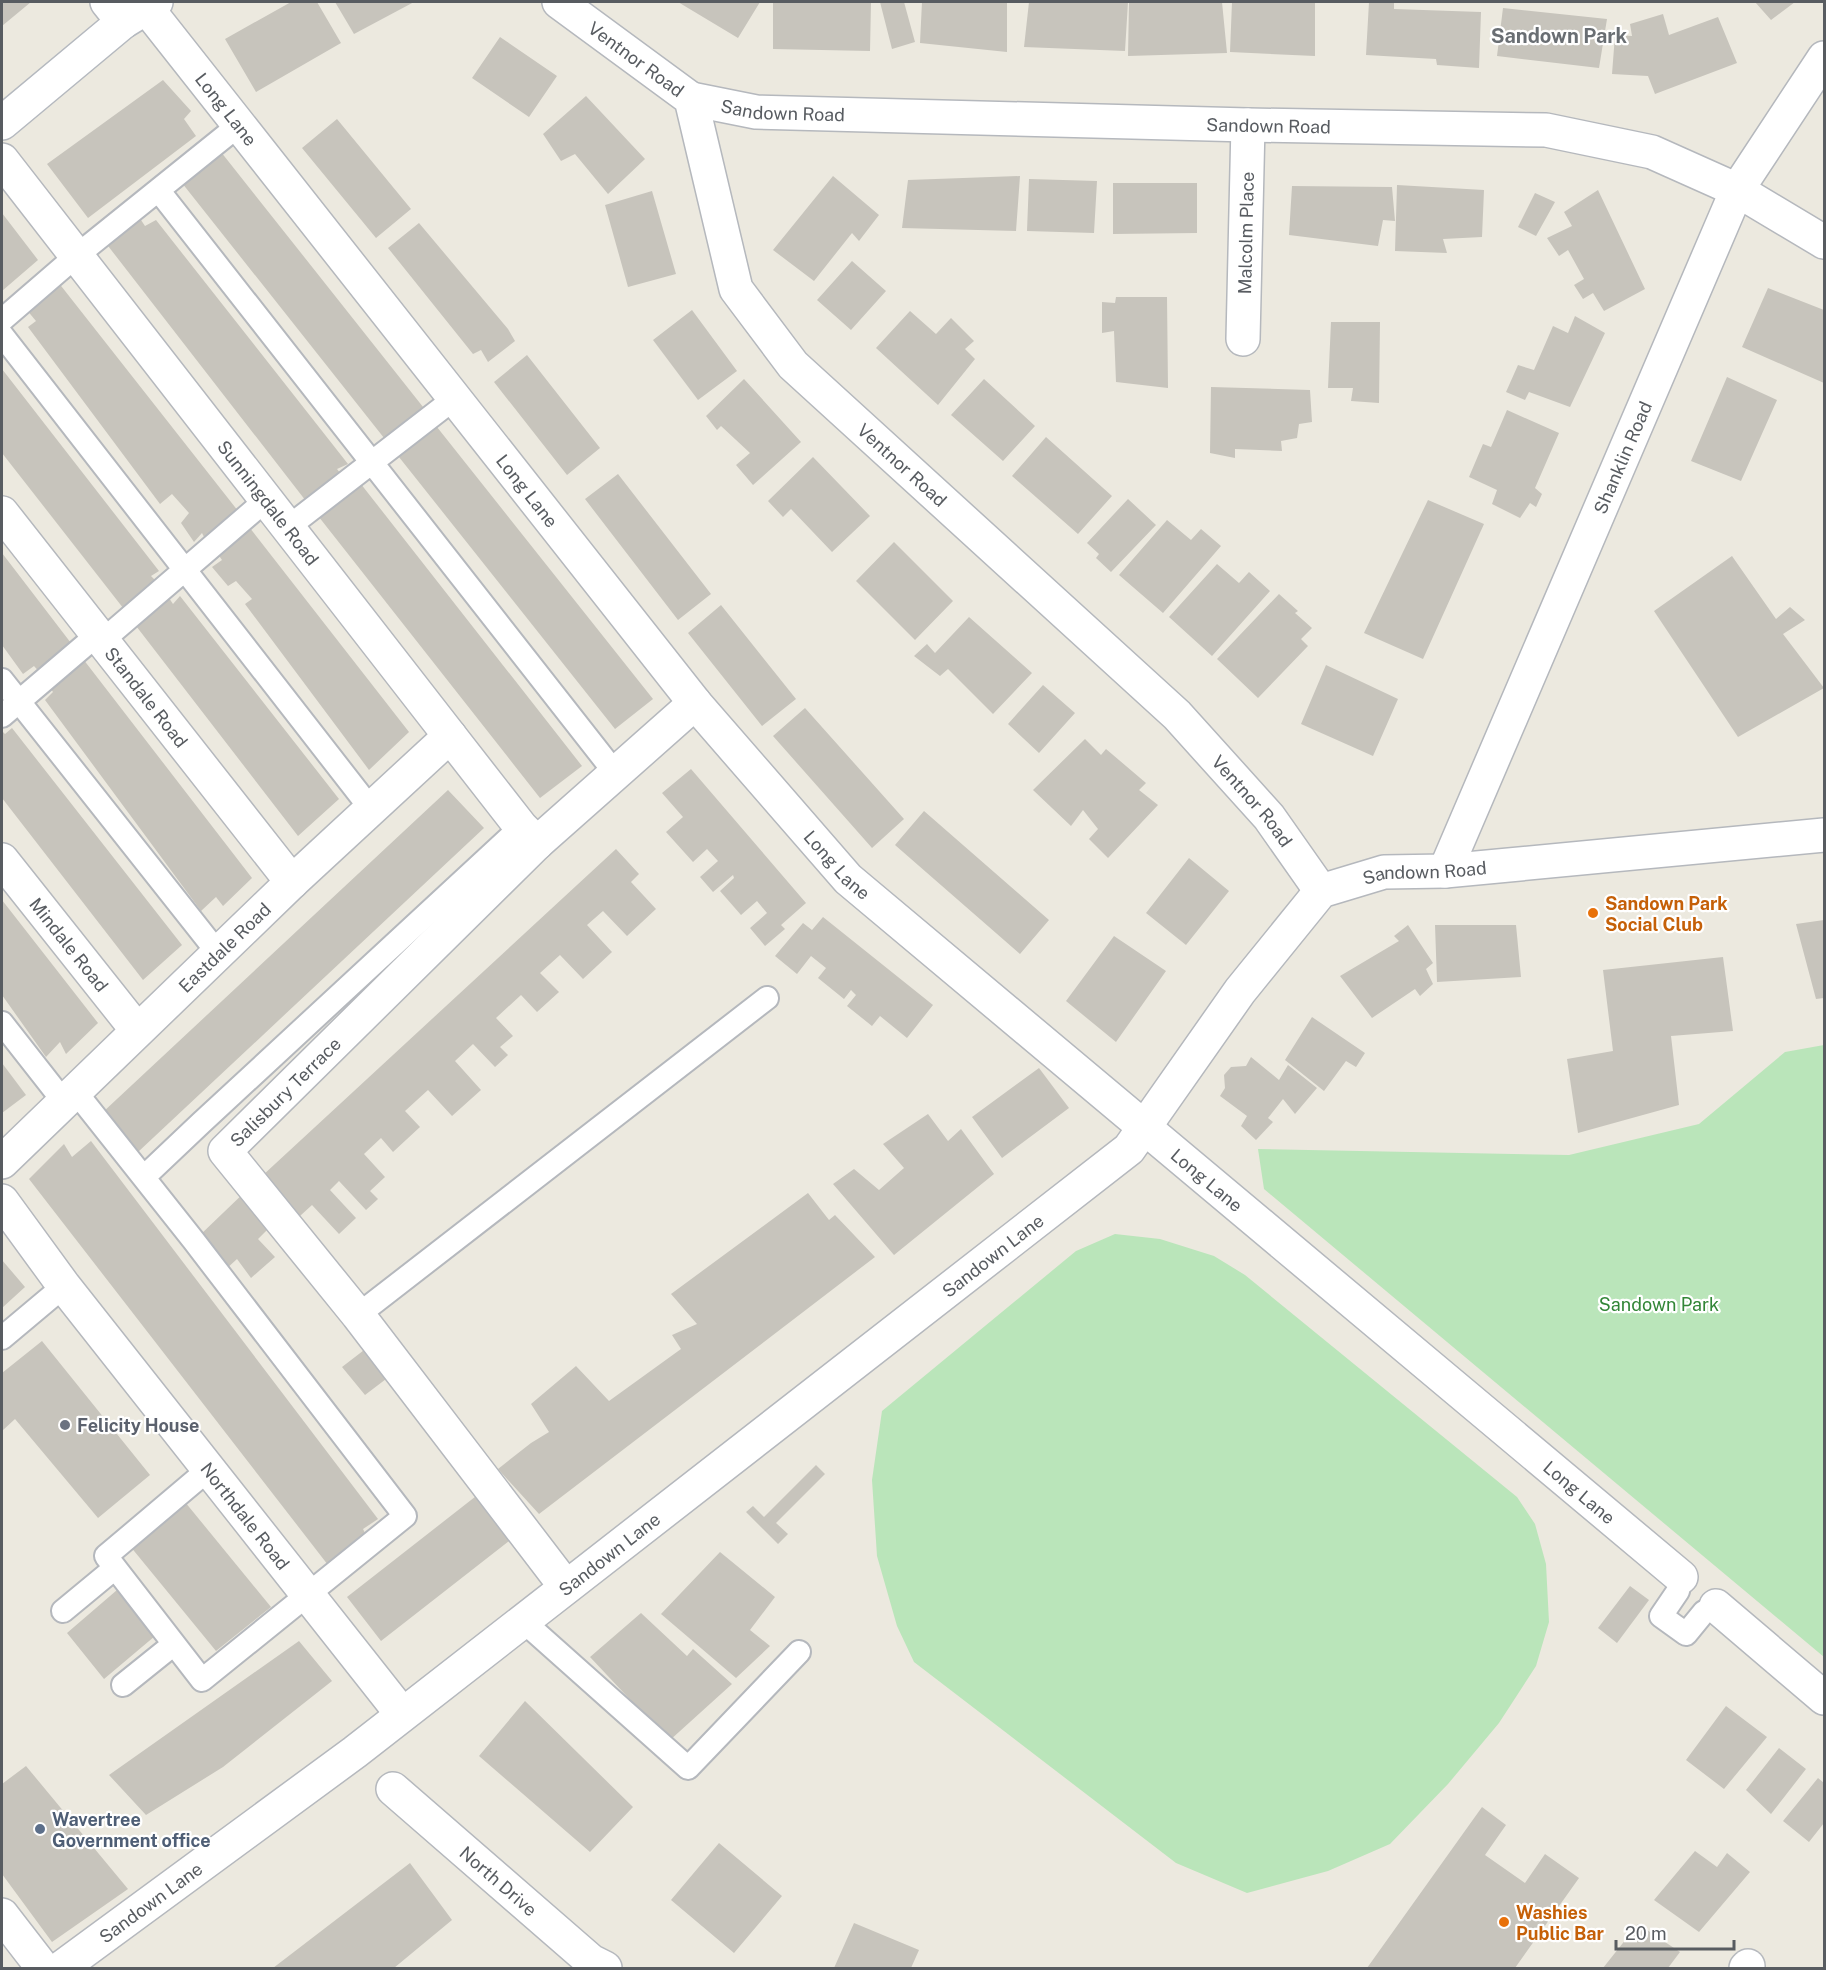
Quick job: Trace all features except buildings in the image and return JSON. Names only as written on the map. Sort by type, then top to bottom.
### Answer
[{"type":"street","name":"Ventnor Road","points":[[559,2],[691,99],[736,289],[793,365],[1177,715],[1269,817],[1321,891]]},
{"type":"street","points":[[2,123],[133,8]]},
{"type":"street","name":"Long Lane","points":[[133,8],[239,125],[695,703],[848,879],[1681,1577]]},
{"type":"street","name":"Shanklin Road","points":[[1445,871],[1737,190],[1824,58]]},
{"type":"street","name":"Sandown Road","points":[[691,99],[756,112],[1546,130],[1652,152],[1737,190],[1824,242]]},
{"type":"street","name":"Malcolm Place","points":[[1243,339],[1248,125]]},
{"type":"street","name":"Sunningdale Road","points":[[2,160],[75,257],[529,835]]},
{"type":"street","name":"Standale Road","points":[[2,513],[292,882]]},
{"type":"street","name":"Salisbury Terrace","points":[[566,1587],[358,1315],[225,1151],[529,835],[616,774],[695,703]]},
{"type":"street","name":"Eastdale Road","points":[[2,1162],[292,882],[450,736]]},
{"type":"street","name":"Sandown Road","points":[[1321,891],[1384,872],[1445,871],[1824,835]]},
{"type":"street","name":"Mindale Road","points":[[3,866],[137,1030]]},
{"type":"street","points":[[1144,1126],[1240,991],[1321,891]]},
{"type":"street","name":"Sandown Lane","points":[[61,1968],[355,1752],[1130,1149],[1144,1126]]},
{"type":"street","name":"Northdale Road","points":[[2,1201],[64,1286],[402,1714]]},
{"type":"street","points":[[1716,1606],[1824,1698]]},
{"type":"street","name":"North Drive","points":[[393,1789],[591,1961],[605,1968]]},
{"type":"street","points":[[2,1915],[43,1968]]},
{"type":"lane","points":[[2,320],[75,257],[239,125]]},
{"type":"lane","points":[[159,191],[616,774]]},
{"type":"lane","points":[[2,335],[371,809]]},
{"type":"lane","points":[[287,528],[455,398]]},
{"type":"lane","points":[[10,709],[185,570],[266,500]]},
{"type":"lane","points":[[2,681],[10,709],[218,953]]},
{"type":"lane","points":[[144,1177],[209,1114],[529,835]]},
{"type":"lane","points":[[358,1315],[767,998]]},
{"type":"lane","points":[[2,1023],[144,1177],[405,1516],[201,1680],[106,1556],[209,1469]]},
{"type":"lane","points":[[2,1338],[64,1286]]},
{"type":"lane","points":[[63,1611],[115,1568]]},
{"type":"lane","points":[[1681,1577],[1678,1591],[1661,1616],[1686,1634],[1704,1612],[1716,1606]]},
{"type":"lane","points":[[523,1621],[687,1768],[799,1652]]},
{"type":"lane","points":[[123,1685],[174,1644]]},
{"type":"green space","name":"Sandown Park","points":[[1824,1045],[1824,1657],[1264,1189],[1258,1149],[1569,1155],[1699,1124],[1785,1052]]},
{"type":"green space","points":[[1115,1234],[1160,1239],[1214,1256],[1245,1275],[1517,1497],[1535,1524],[1546,1564],[1549,1622],[1536,1666],[1499,1723],[1448,1784],[1390,1844],[1328,1871],[1247,1893],[1176,1863],[914,1662],[897,1626],[877,1556],[872,1480],[882,1411],[1076,1251]]},
{"type":"place","name":"Sandown Park Social Club","points":[[1593,913]]},
{"type":"place","name":"Felicity House","points":[[65,1425]]},
{"type":"place","name":"Wavertree Government office","points":[[40,1829]]},
{"type":"place","name":"Washies Public Bar","points":[[1504,1922]]},
{"type":"district","name":"Sandown Park","points":[[1559,36]]}]
